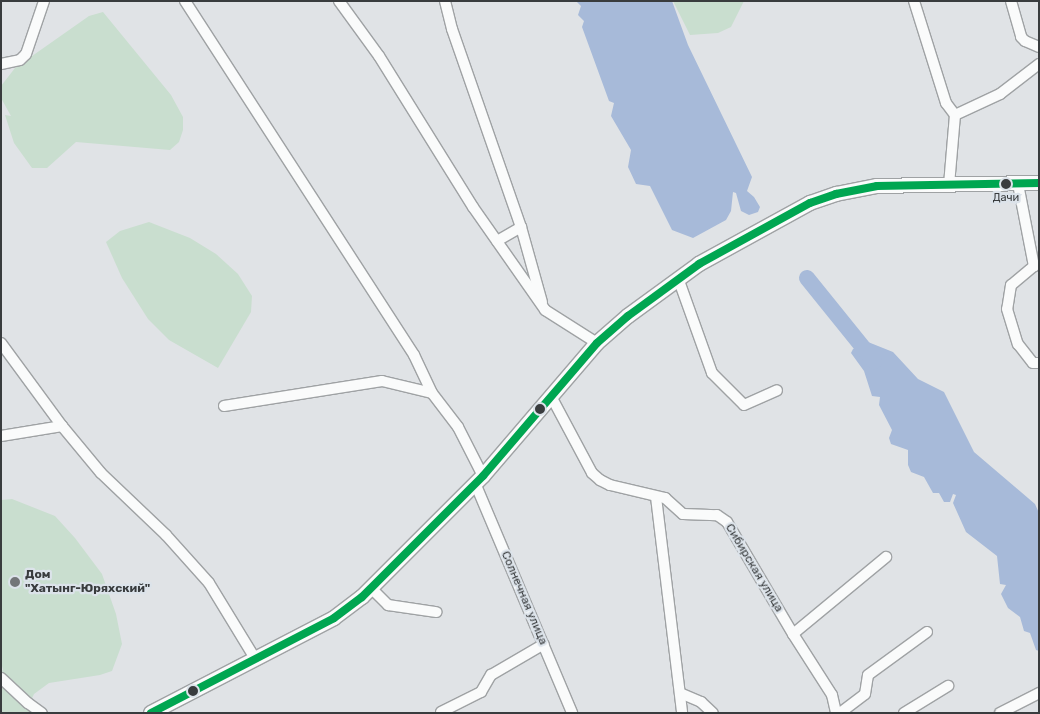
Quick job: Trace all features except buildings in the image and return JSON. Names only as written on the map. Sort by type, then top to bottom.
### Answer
[{"type":"street","points":[[1,64],[20,60],[26,54],[44,1]]},
{"type":"street","name":"Солнечная улица","points":[[185,1],[408,346],[432,393],[458,427],[572,713]]},
{"type":"street","points":[[339,1],[379,56],[473,208],[545,310],[597,344]]},
{"type":"street","points":[[445,1],[452,29],[521,227],[545,310]]},
{"type":"street","points":[[914,1],[946,103],[956,115],[949,185]]},
{"type":"street","points":[[1011,1],[1021,37],[1025,42],[1039,47]]},
{"type":"street","points":[[956,115],[1000,94],[1039,64]]},
{"type":"street","points":[[151,713],[334,618],[372,588],[479,479],[552,398],[597,344],[678,278],[699,264],[810,203],[836,194],[877,186],[1039,183]]},
{"type":"street","points":[[1018,184],[1034,266],[1011,284],[1007,309],[1018,344],[1033,363],[1039,364]]},
{"type":"street","points":[[496,241],[521,227]]},
{"type":"street","points":[[678,278],[712,373],[744,405],[777,390]]},
{"type":"street","points":[[1,343],[62,426],[101,473],[166,535],[209,584],[256,660]]},
{"type":"street","points":[[224,406],[382,381],[432,393]]},
{"type":"street","name":"Сибирская улица","points":[[552,398],[592,473],[610,485],[665,498],[683,514],[716,515],[727,522],[793,634],[832,695],[836,713]]},
{"type":"street","points":[[1,436],[62,426]]},
{"type":"street","points":[[656,497],[682,713]]},
{"type":"street","points":[[793,634],[886,557]]},
{"type":"street","points":[[372,588],[388,605],[436,612]]},
{"type":"street","points":[[840,713],[865,694],[868,675],[927,632]]},
{"type":"street","points":[[441,712],[481,692],[491,675],[544,644]]},
{"type":"street","points":[[1,678],[42,713]]},
{"type":"street","points":[[904,713],[948,686]]},
{"type":"street","points":[[680,693],[701,702],[714,713]]},
{"type":"street","points":[[1000,713],[1039,693]]},
{"type":"green space","points":[[673,1],[744,1],[731,27],[718,33],[690,35]]},
{"type":"green space","points":[[103,12],[171,95],[183,117],[183,130],[179,142],[170,150],[76,142],[47,168],[32,168],[14,143],[5,115],[11,116],[1,98],[1,86],[15,68],[89,16]]},
{"type":"green space","points":[[149,222],[190,238],[216,254],[238,274],[252,296],[251,312],[218,368],[169,340],[148,319],[122,278],[106,242],[120,231]]},
{"type":"green space","points":[[12,499],[55,516],[75,538],[102,574],[116,614],[122,644],[112,671],[100,675],[49,683],[34,694],[28,707],[31,713],[1,713],[1,671],[3,670],[1,662],[1,500]]},
{"type":"water","points":[[576,1],[672,1],[688,45],[752,177],[747,191],[754,197],[760,207],[758,212],[749,215],[741,211],[736,193],[733,192],[731,211],[726,220],[693,238],[672,230],[650,186],[636,184],[628,167],[631,150],[611,116],[614,103],[609,101],[582,27],[584,21],[578,15],[581,6]]},
{"type":"water","points":[[868,342],[893,352],[918,379],[944,392],[974,452],[1035,504],[1039,513],[1039,651],[1036,650],[1030,633],[1024,631],[1020,617],[1008,608],[1001,594],[1006,585],[1000,584],[997,556],[966,532],[953,503],[956,495],[953,494],[950,502],[944,502],[939,493],[933,493],[924,477],[911,472],[908,465],[908,450],[891,444],[889,438],[892,430],[879,405],[880,397],[872,396],[864,371],[851,353],[853,349]]},
{"type":"waterway","points":[[807,278],[874,361]]},
{"type":"transit line","points":[[151,713],[334,618],[362,597],[483,476],[597,343],[628,316],[699,264],[810,203],[836,194],[877,186],[1039,183]]},
{"type":"place","name":"Дачи","points":[[1006,184]]},
{"type":"place","name":"Дом \"Хатынг-Юряхский\"","points":[[15,582]]}]
